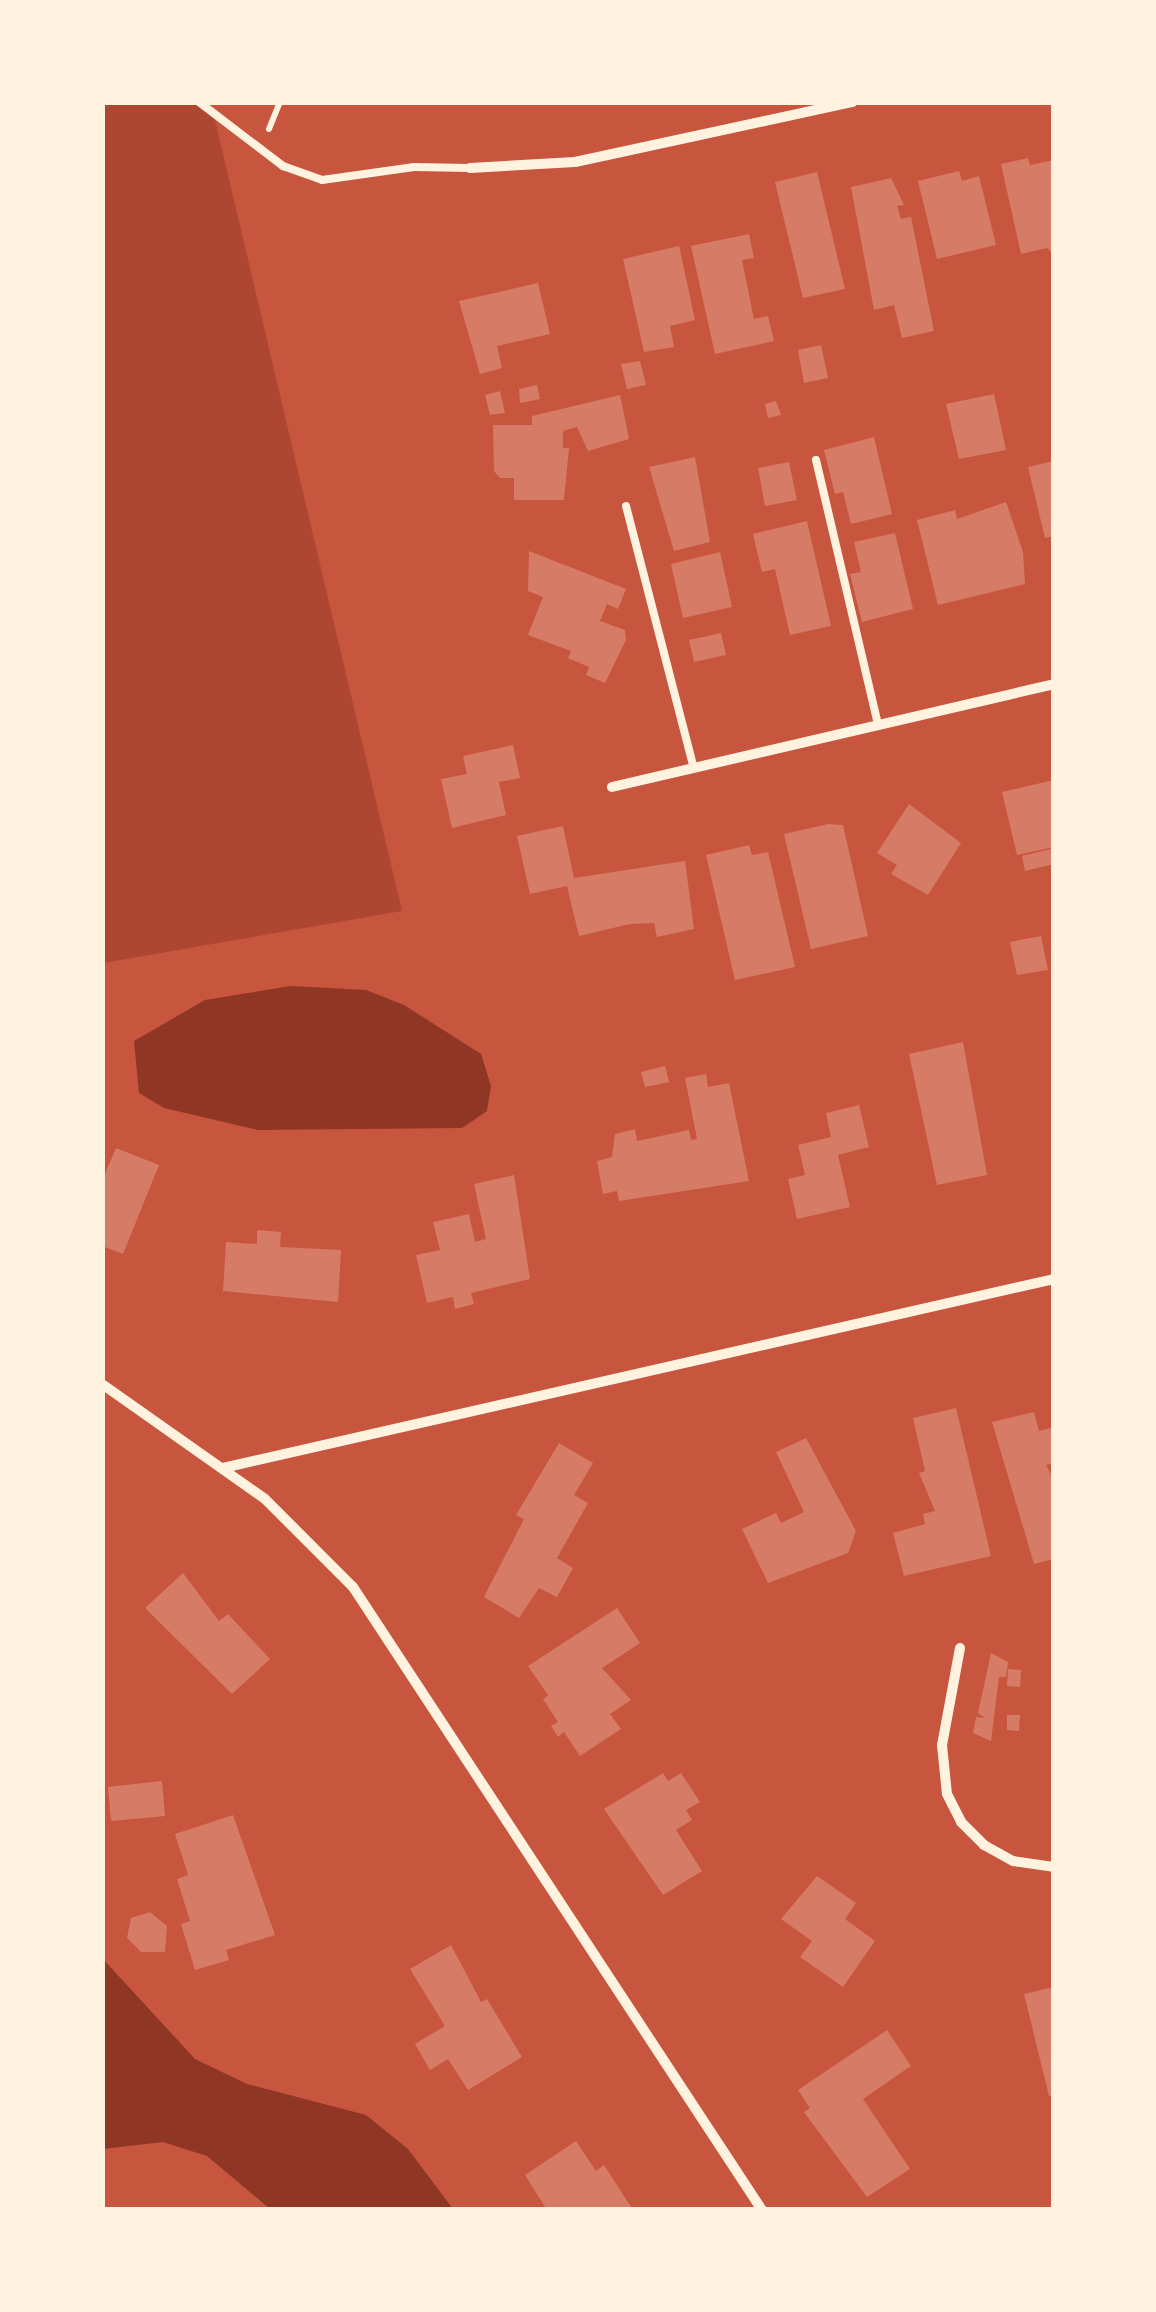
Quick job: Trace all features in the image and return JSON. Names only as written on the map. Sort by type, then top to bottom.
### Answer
[{"type":"street","points":[[470,168],[575,162],[806,107],[853,102]]},
{"type":"street","points":[[612,787],[1054,684]]},
{"type":"street","points":[[223,1468],[1054,1279]]},
{"type":"street","points":[[102,1384],[266,1499],[353,1587],[762,2210]]},
{"type":"street","points":[[960,1648],[942,1745],[947,1794],[961,1822],[984,1845],[1013,1860],[1054,1868]]},
{"type":"lane","points":[[199,102],[283,166],[322,180],[414,166],[470,168]]},
{"type":"lane","points":[[816,460],[878,724]]},
{"type":"lane","points":[[626,506],[694,768]]},
{"type":"shaded area","points":[[103,103],[211,103],[402,911],[103,963]]},
{"type":"shaded area","points":[[291,986],[366,990],[404,1005],[481,1054],[491,1086],[487,1111],[462,1128],[258,1130],[164,1108],[139,1093],[134,1041],[205,1000]]},
{"type":"shaded area","points":[[102,1958],[195,2059],[247,2084],[366,2115],[408,2149],[453,2209],[270,2209],[207,2156],[163,2142],[103,2149]]},
{"type":"building","points":[[1028,158],[1030,165],[1054,160],[1054,255],[1047,248],[1021,254],[1001,164]]},
{"type":"building","points":[[959,171],[962,181],[979,176],[996,245],[937,259],[918,181]]},
{"type":"building","points":[[817,172],[845,289],[803,298],[775,182]]},
{"type":"building","points":[[891,178],[904,205],[897,206],[901,219],[911,217],[934,331],[902,338],[894,305],[874,310],[851,187]]},
{"type":"building","points":[[749,234],[754,258],[742,260],[754,319],[768,316],[774,341],[715,354],[691,246]]},
{"type":"building","points":[[679,246],[695,320],[670,326],[674,347],[644,352],[623,259]]},
{"type":"building","points":[[538,283],[550,334],[497,346],[502,368],[480,374],[459,301]]},
{"type":"building","points":[[821,345],[828,378],[804,383],[798,350]]},
{"type":"building","points":[[640,361],[646,385],[627,389],[621,364]]},
{"type":"building","points":[[537,385],[540,399],[520,403],[519,389]]},
{"type":"building","points":[[500,391],[505,413],[490,415],[485,395]]},
{"type":"building","points":[[994,394],[1006,450],[959,459],[946,404]]},
{"type":"building","points":[[620,395],[629,439],[588,451],[577,427],[563,431],[563,448],[569,448],[564,500],[514,500],[514,478],[500,478],[494,471],[493,425],[532,425],[532,416]]},
{"type":"building","points":[[776,401],[781,415],[768,418],[765,404]]},
{"type":"building","points":[[874,437],[892,514],[851,524],[843,492],[835,494],[824,450]]},
{"type":"building","points":[[695,457],[710,542],[674,551],[649,467]]},
{"type":"building","points":[[1054,461],[1054,536],[1045,538],[1028,467]]},
{"type":"building","points":[[789,462],[797,500],[765,506],[758,468]]},
{"type":"building","points":[[1006,502],[1023,552],[1025,584],[938,605],[917,520],[955,510],[957,519]]},
{"type":"building","points":[[807,521],[831,626],[790,635],[775,569],[762,572],[753,534]]},
{"type":"building","points":[[895,533],[913,609],[862,622],[850,574],[861,572],[854,542]]},
{"type":"building","points":[[529,551],[626,589],[618,609],[607,604],[600,621],[625,630],[626,640],[605,683],[586,675],[589,667],[568,658],[571,651],[528,635],[543,597],[528,591]]},
{"type":"building","points":[[720,552],[732,607],[683,618],[671,564]]},
{"type":"building","points":[[721,633],[726,655],[694,662],[689,640]]},
{"type":"building","points":[[513,745],[520,778],[499,782],[506,815],[452,828],[441,779],[467,774],[463,756]]},
{"type":"building","points":[[1054,780],[1054,847],[1017,855],[1002,792]]},
{"type":"building","points":[[909,804],[961,843],[928,895],[891,874],[897,865],[877,853]]},
{"type":"building","points":[[828,824],[843,825],[868,936],[811,949],[784,834]]},
{"type":"building","points":[[563,826],[574,878],[685,861],[694,929],[657,937],[654,923],[630,924],[579,936],[567,886],[530,894],[517,836]]},
{"type":"building","points":[[749,845],[752,855],[768,852],[795,967],[735,980],[706,855]]},
{"type":"building","points":[[1054,848],[1054,864],[1025,871],[1022,856]]},
{"type":"building","points":[[1041,936],[1048,970],[1017,975],[1010,942]]},
{"type":"building","points":[[963,1042],[987,1175],[937,1185],[909,1054]]},
{"type":"building","points":[[665,1066],[669,1082],[645,1087],[641,1072]]},
{"type":"building","points":[[706,1074],[708,1087],[729,1083],[749,1181],[619,1201],[617,1191],[603,1194],[597,1161],[612,1157],[615,1134],[635,1129],[637,1141],[689,1130],[691,1140],[697,1139],[685,1078]]},
{"type":"building","points":[[859,1105],[869,1147],[838,1155],[850,1207],[797,1219],[788,1179],[805,1175],[798,1145],[831,1137],[826,1113]]},
{"type":"building","points":[[116,1148],[159,1165],[123,1254],[102,1246],[102,1181]]},
{"type":"building","points":[[514,1175],[530,1279],[471,1293],[474,1304],[455,1309],[453,1297],[427,1303],[416,1255],[440,1250],[433,1222],[469,1214],[475,1242],[486,1239],[474,1184]]},
{"type":"building","points":[[257,1230],[281,1232],[280,1247],[341,1250],[338,1302],[223,1291],[226,1242],[257,1244]]},
{"type":"building","points":[[956,1408],[991,1556],[904,1576],[893,1533],[925,1524],[923,1514],[935,1511],[919,1473],[925,1471],[913,1418]]},
{"type":"building","points":[[1034,1412],[1039,1431],[1054,1427],[1054,1463],[1046,1465],[1054,1480],[1054,1559],[1034,1564],[992,1422]]},
{"type":"building","points":[[806,1438],[856,1531],[848,1553],[768,1583],[742,1529],[776,1513],[781,1523],[804,1512],[776,1452]]},
{"type":"building","points":[[559,1443],[593,1463],[574,1495],[588,1503],[557,1558],[573,1568],[557,1597],[539,1588],[519,1618],[484,1597],[524,1519],[516,1515]]},
{"type":"building","points":[[183,1573],[219,1621],[228,1614],[270,1659],[232,1694],[145,1608]]},
{"type":"building","points":[[617,1608],[640,1643],[602,1668],[631,1700],[610,1714],[621,1729],[580,1756],[564,1732],[558,1737],[551,1726],[558,1722],[543,1699],[548,1695],[528,1666]]},
{"type":"building","points":[[991,1653],[1008,1662],[1006,1677],[999,1677],[991,1741],[973,1733],[976,1717],[985,1718],[978,1713]]},
{"type":"building","points":[[1008,1669],[1021,1670],[1020,1687],[1007,1686]]},
{"type":"building","points":[[1007,1715],[1020,1715],[1019,1731],[1007,1730]]},
{"type":"building","points":[[663,1773],[668,1781],[681,1773],[700,1802],[686,1810],[692,1820],[676,1830],[702,1871],[663,1895],[604,1809]]},
{"type":"building","points":[[162,1781],[165,1816],[111,1821],[108,1787]]},
{"type":"building","points":[[233,1815],[275,1935],[226,1950],[229,1960],[195,1970],[181,1924],[190,1921],[177,1879],[188,1875],[175,1834]]},
{"type":"building","points":[[817,1876],[856,1903],[845,1919],[875,1941],[843,1987],[800,1957],[812,1941],[781,1919]]},
{"type":"building","points":[[150,1912],[167,1926],[165,1952],[141,1952],[127,1938],[131,1918]]},
{"type":"building","points":[[451,1945],[481,2002],[487,1999],[522,2057],[468,2090],[448,2059],[430,2070],[415,2044],[445,2026],[410,1969]]},
{"type":"building","points":[[1054,1987],[1054,2095],[1049,2096],[1024,1994]]},
{"type":"building","points":[[887,2030],[911,2066],[863,2099],[910,2169],[867,2197],[804,2112],[810,2108],[798,2090]]},
{"type":"building","points":[[576,2141],[596,2171],[604,2165],[633,2210],[547,2210],[525,2175]]}]
